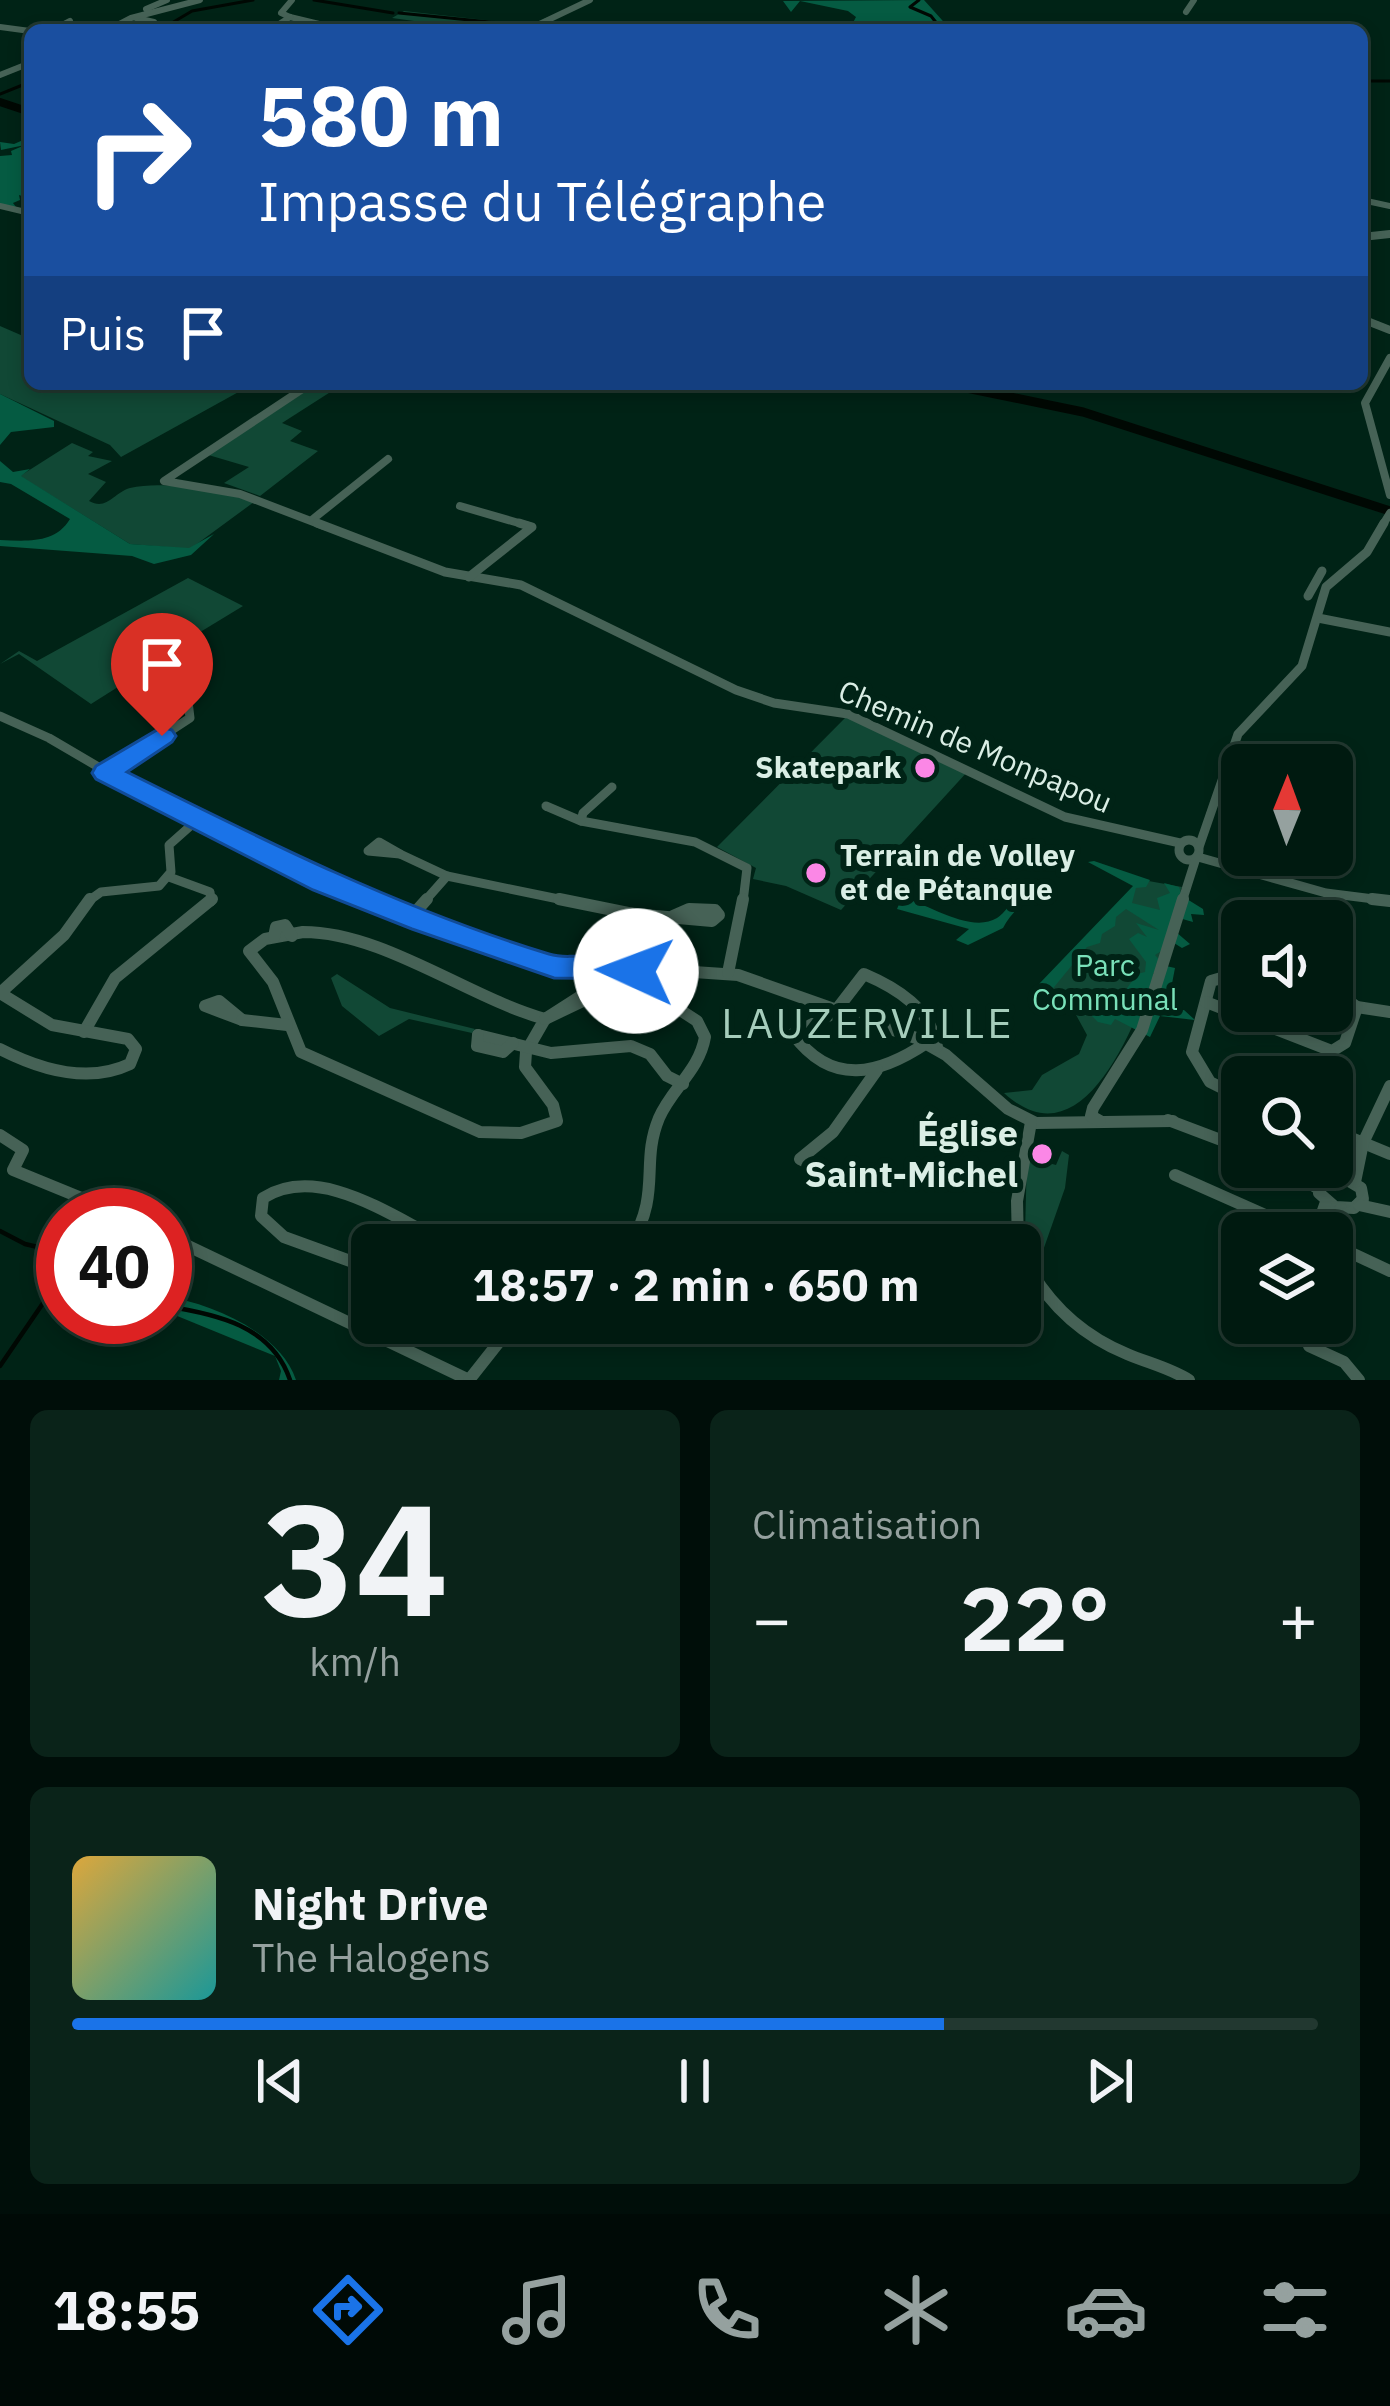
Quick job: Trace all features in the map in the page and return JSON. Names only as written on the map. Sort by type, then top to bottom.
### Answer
[{"type":"street","points":[[120,24],[167,0]]},
{"type":"street","points":[[131,18],[200,0]]},
{"type":"street","points":[[292,0],[280,13],[319,24]]},
{"type":"street","points":[[540,24],[590,0]]},
{"type":"street","points":[[1186,12],[1195,0]]},
{"type":"street","points":[[279,24],[290,17]]},
{"type":"street","points":[[131,18],[154,22]]},
{"type":"street","points":[[64,24],[70,21]]},
{"type":"street","points":[[1390,358],[1366,400],[1390,495]]},
{"type":"street","name":"Chemin de Monpapou","points":[[301,390],[164,480],[240,494],[427,566],[521,585],[736,691],[774,703],[848,714],[958,762],[1055,812],[1326,893],[1390,901]]},
{"type":"street","points":[[313,520],[388,459]]},
{"type":"street","points":[[460,506],[532,527],[469,577]]},
{"type":"street","points":[[1308,596],[1367,551],[1389,514]]},
{"type":"street","points":[[1099,1118],[1096,1101],[1142,1030],[1190,875],[1190,851],[1203,831],[1238,734],[1302,666],[1318,619],[1322,571]]},
{"type":"street","points":[[1318,619],[1390,632]]},
{"type":"street","points":[[106,773],[190,718],[187,693],[154,668]]},
{"type":"street","points":[[0,716],[50,738],[195,823],[340,890],[529,961],[590,976],[595,988]]},
{"type":"street","points":[[581,821],[612,787]]},
{"type":"street","points":[[546,806],[581,821],[700,844],[747,868],[728,973]]},
{"type":"street","points":[[170,877],[168,848],[195,823]]},
{"type":"street","points":[[400,854],[447,876],[633,914],[673,916]]},
{"type":"street","points":[[411,917],[447,876]]},
{"type":"street","points":[[0,1049],[37,1064],[104,1074],[117,1072],[134,1060],[136,1049],[128,1039],[44,1021],[3,999],[1,989],[31,959],[61,939],[93,896],[111,890],[151,890],[170,877]]},
{"type":"street","points":[[84,1032],[115,978],[154,949],[175,926],[211,904],[210,892],[170,877]]},
{"type":"street","points":[[622,970],[545,1018],[529,1047],[525,1067],[553,1105],[557,1121],[496,1135],[462,1125],[307,1056],[296,1047],[272,982],[249,952],[258,941],[274,937],[335,934],[495,1004],[545,1018],[595,988],[622,970],[633,914]]},
{"type":"street","points":[[566,969],[728,973],[933,1045],[1010,1108],[1040,1122],[1173,1121],[1221,1140]]},
{"type":"street","points":[[622,970],[692,1017],[704,1031],[700,1058],[656,1126],[654,1194],[644,1224]]},
{"type":"street","points":[[864,974],[905,993],[936,1036],[933,1045],[877,1070],[838,1069],[793,1038],[796,1031],[835,1010],[864,974]]},
{"type":"street","points":[[1221,978],[1211,981],[1193,1059],[1221,1091]]},
{"type":"street","points":[[1206,1002],[1332,1051],[1345,1043],[1357,1007]]},
{"type":"street","points":[[1353,1004],[1390,1012]]},
{"type":"street","points":[[242,1021],[287,1024]]},
{"type":"street","points":[[513,1043],[558,1053],[631,1046],[650,1054],[667,1076],[683,1084]]},
{"type":"street","points":[[869,1174],[862,1183],[850,1184],[800,1160],[833,1132],[877,1070]]},
{"type":"street","points":[[1353,1149],[1363,1143],[1390,1086]]},
{"type":"street","points":[[1018,1224],[1017,1201],[1028,1139],[1040,1122]]},
{"type":"street","points":[[0,1135],[23,1150],[14,1170],[58,1188]]},
{"type":"street","points":[[1353,1139],[1390,1154]]},
{"type":"street","points":[[1359,1193],[1354,1175],[1366,1149],[1363,1143]]},
{"type":"street","points":[[1175,1175],[1259,1212]]},
{"type":"street","points":[[351,1261],[276,1233],[261,1216],[263,1198],[284,1184],[316,1184],[405,1224]]},
{"type":"street","points":[[1322,1212],[1327,1188]]},
{"type":"street","points":[[1347,1188],[1390,1210]]},
{"type":"street","points":[[1338,1212],[1359,1193]]},
{"type":"street","points":[[1326,1202],[1340,1208]]},
{"type":"street","points":[[192,1248],[469,1380],[497,1344]]},
{"type":"street","points":[[1353,1254],[1390,1270]]},
{"type":"street","points":[[1041,1289],[1070,1321],[1121,1352],[1189,1380]]},
{"type":"street","points":[[1309,1346],[1344,1362],[1359,1380]]},
{"type":"green space","points":[[924,0],[946,24],[852,24],[856,17],[848,11],[800,1],[791,12],[783,1]]},
{"type":"green space","points":[[404,11],[521,24],[410,24],[414,21],[392,18]]},
{"type":"green space","points":[[24,140],[24,145],[1,150],[0,142]]},
{"type":"green space","points":[[24,145],[24,197],[19,195],[20,200],[13,203],[16,207],[0,205],[0,156],[12,155],[11,151]]},
{"type":"green space","points":[[0,326],[24,336],[24,390],[242,390],[121,457],[110,445],[0,394]]},
{"type":"green space","points":[[304,390],[332,391],[282,423],[302,431],[290,441],[318,451],[260,496],[224,483],[249,467],[205,454]]},
{"type":"green space","points":[[0,394],[54,421],[54,427],[11,432],[0,445]]},
{"type":"green space","points":[[72,443],[93,452],[88,456],[112,461],[88,474],[106,482],[89,501],[95,504],[130,488],[159,485],[254,502],[190,549],[130,544],[20,476]]},
{"type":"green space","points":[[0,461],[13,472],[30,469],[21,476],[130,544],[189,548],[214,534],[191,555],[154,564],[132,556],[0,546],[0,540],[48,537],[70,519],[0,482]]},
{"type":"green space","points":[[188,578],[243,606],[169,651],[170,671],[160,676],[148,668],[91,704],[19,654],[0,664],[19,651],[37,661]]},
{"type":"green space","points":[[846,717],[968,771],[841,910],[786,886],[753,879],[756,868],[717,847]]},
{"type":"green space","points":[[1088,862],[1150,880],[1146,887],[1136,888],[1132,903],[1160,910],[1157,898],[1170,893],[1164,883],[1179,887],[1182,896],[1203,909],[1204,915],[1191,914],[1193,922],[1179,918],[1176,932],[1190,944],[1182,948],[1174,943],[1155,955],[1162,963],[1153,974],[1162,975],[1166,966],[1175,968],[1170,994],[1163,995],[1159,981],[1157,999],[1167,1003],[1170,1011],[1184,1010],[1195,1020],[1160,1016],[1150,1037],[1115,1019],[1111,1025],[1098,1022],[1086,1010],[1087,1005],[1113,1001],[1133,1005],[1123,994],[1137,974],[1145,972],[1146,962],[1129,939],[1138,933],[1147,937],[1136,923],[1159,930],[1126,909],[1116,917],[1115,926],[1102,934],[1100,943],[1087,947],[1050,992],[1039,984],[1133,886]]},
{"type":"green space","name":"Parc Communal","points":[[1143,880],[1182,887],[1143,1002],[1099,1083],[1071,1107],[1039,1113],[1004,1093],[1032,1090],[1042,1075],[1079,1054],[1087,1035],[1075,1013],[1040,994]]},
{"type":"green space","points":[[1022,888],[1030,891],[1003,928],[968,945],[956,940],[969,929],[897,909],[902,897],[962,920],[987,922],[997,918]]},
{"type":"green space","points":[[337,974],[390,1008],[475,1029],[472,1033],[409,1019],[379,1036],[342,1006],[331,978]]},
{"type":"green space","points":[[1062,1151],[1069,1155],[1065,1188],[1041,1256],[1041,1224],[1025,1224],[1027,1157],[1056,1165]]},
{"type":"green space","points":[[192,1303],[223,1313],[260,1334],[288,1363],[296,1380],[279,1380],[275,1356],[192,1322]]},
{"type":"waterway","points":[[170,24],[192,11],[253,0]]},
{"type":"waterway","points":[[314,0],[393,13]]},
{"type":"waterway","points":[[919,0],[910,7],[937,24]]},
{"type":"waterway","points":[[399,13],[510,24]]},
{"type":"waterway","points":[[1368,81],[1390,81]]},
{"type":"waterway","points":[[0,94],[24,84]]},
{"type":"waterway","points":[[0,102],[24,110]]},
{"type":"waterway","points":[[976,390],[1083,412],[1390,511]]},
{"type":"waterway","points":[[0,1231],[36,1247]]},
{"type":"waterway","points":[[192,1311],[256,1335],[282,1362],[290,1380]]},
{"type":"waterway","points":[[0,1366],[36,1313]]},
{"type":"place","name":"Skatepark","points":[[925,768]]},
{"type":"place","name":"Terrain de Volley et de Pétanque","points":[[816,873]]},
{"type":"place","name":"Église Saint-Michel","points":[[1042,1154]]},
{"type":"district","name":"LAUZERVILLE","points":[[868,1023]]},
{"type":"route","points":[[162,736],[106,773],[262,854],[423,922],[554,967],[596,969],[623,963],[636,971]]}]
